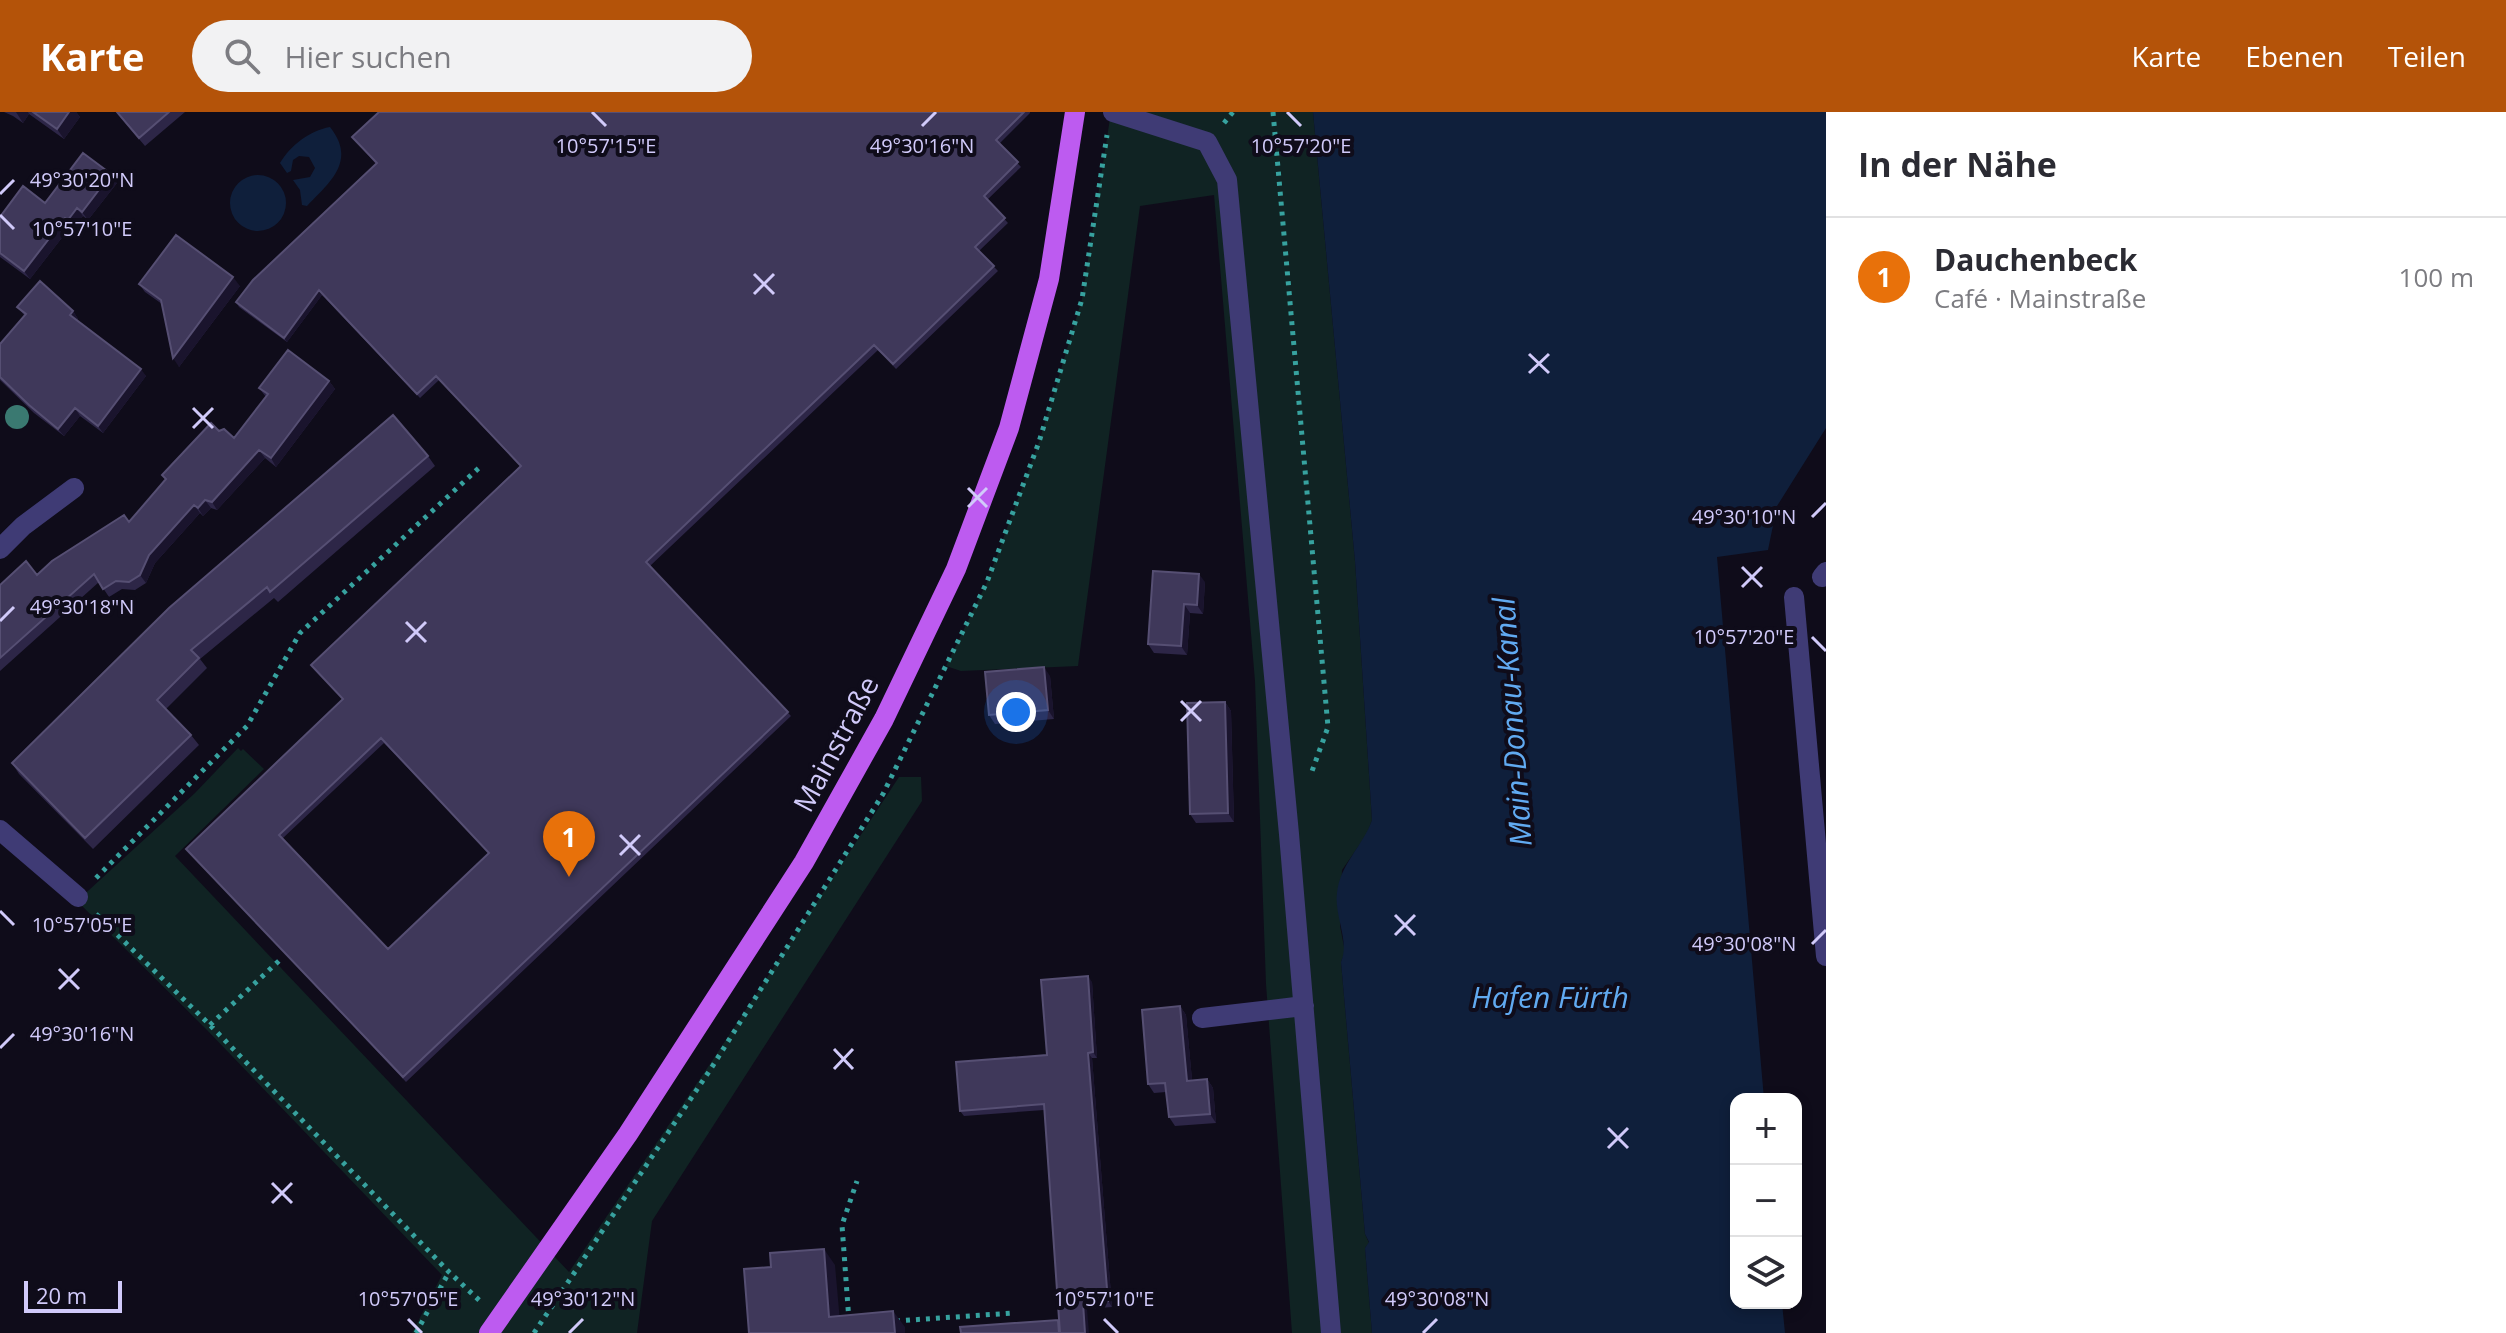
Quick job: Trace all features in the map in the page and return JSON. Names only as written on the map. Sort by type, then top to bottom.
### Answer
[{"type":"main road","name":"Mainstraße","points":[[489,1333],[669,1072],[804,862],[884,719],[956,569],[1009,428],[1049,279],[1075,112]]},
{"type":"lane","points":[[1113,112],[1207,142],[1227,180],[1304,1006],[1331,1333]]},
{"type":"lane","points":[[0,549],[23,526],[74,488]]},
{"type":"lane","points":[[1794,597],[1826,956]]},
{"type":"lane","points":[[0,830],[78,897]]},
{"type":"lane","points":[[1202,1018],[1304,1006]]},
{"type":"path","points":[[1273,112],[1328,727],[1309,780]]},
{"type":"path","points":[[476,1298],[210,1025],[78,897],[247,726],[300,633],[481,466]]},
{"type":"path","points":[[210,1025],[282,958]]},
{"type":"path","points":[[849,1324],[842,1225],[857,1181]]},
{"type":"path","points":[[416,1333],[449,1272]]},
{"type":"path","points":[[894,1321],[1013,1313]]},
{"type":"green space","points":[[1111,112],[1313,112],[1355,561],[1372,820],[1367,834],[1342,870],[1340,926],[1345,952],[1341,962],[1365,1234],[1369,1243],[1365,1248],[1372,1333],[1292,1333],[1266,984],[1255,681],[1214,195],[1140,206],[1078,666],[961,671],[946,666],[987,582],[1039,442],[1082,299]]},
{"type":"green space","points":[[238,748],[264,769],[175,856],[569,1272],[899,777],[921,777],[922,801],[652,1221],[637,1333],[412,1333],[442,1275],[207,1030],[77,901],[195,793]]},
{"type":"water","points":[[1313,112],[1826,112],[1826,428],[1777,506],[1768,550],[1717,557],[1763,1093],[1730,1093],[1730,1309],[1783,1309],[1785,1333],[1372,1333],[1365,1248],[1369,1242],[1365,1234],[1341,962],[1344,946],[1337,902],[1342,873],[1372,820],[1355,561]]},
{"type":"water","points":[[330,127],[338,139],[341,161],[332,179],[307,206],[302,205],[300,190],[293,180],[310,177],[315,168],[309,157],[299,156],[293,160],[291,171],[287,173],[280,163],[301,140]]},
{"type":"water","points":[[258,175],[278,183],[286,203],[278,223],[258,231],[238,223],[230,203],[238,183]]},
{"type":"building","points":[[33,112],[69,112],[57,129]]},
{"type":"building","points":[[117,112],[169,112],[139,138]]},
{"type":"building","points":[[379,112],[1024,112],[996,140],[1018,162],[984,196],[1005,218],[975,247],[994,266],[893,364],[874,345],[646,562],[788,712],[403,1077],[186,849],[343,699],[311,665],[521,466],[436,376],[417,394],[319,290],[284,338],[236,302],[253,280],[377,163],[352,137]],"holes":[[[381,738],[489,853],[388,949],[279,835]]]},
{"type":"building","points":[[83,153],[111,174],[82,212],[77,208],[68,220],[65,218],[24,271],[0,253],[0,217],[23,186],[45,203]]},
{"type":"building","points":[[176,235],[233,277],[173,358],[161,300],[139,284]]},
{"type":"building","points":[[40,281],[73,311],[70,315],[141,369],[98,426],[75,408],[58,429],[0,377],[0,344],[26,314],[17,307]]},
{"type":"building","points":[[288,350],[329,381],[271,458],[259,450],[212,502],[205,500],[198,508],[194,505],[149,555],[140,575],[129,582],[116,581],[103,589],[94,574],[0,658],[0,585],[26,561],[37,575],[52,561],[124,515],[129,522],[166,479],[162,475],[211,423],[234,438],[268,394],[259,388]]},
{"type":"building","points":[[393,415],[428,456],[270,592],[267,587],[191,650],[199,658],[157,700],[191,735],[85,838],[12,763],[169,608]]},
{"type":"building","points":[[1153,571],[1199,574],[1197,605],[1184,604],[1181,646],[1148,644]]},
{"type":"building","points":[[1044,667],[1048,710],[989,715],[985,672]]},
{"type":"building","points":[[1225,702],[1228,813],[1190,814],[1187,703]]},
{"type":"building","points":[[1088,976],[1093,1052],[1088,1053],[1108,1301],[1083,1303],[1085,1333],[1060,1333],[1044,1104],[960,1111],[956,1062],[1047,1055],[1041,980]]},
{"type":"building","points":[[1180,1006],[1187,1081],[1207,1079],[1210,1114],[1169,1117],[1165,1083],[1148,1084],[1142,1010]]},
{"type":"building","points":[[824,1249],[829,1317],[893,1311],[895,1333],[749,1333],[744,1269],[771,1267],[770,1253]]},
{"type":"building","points":[[1058,1320],[1059,1333],[961,1333],[960,1327]]},
{"type":"place","name":"Dauchenbeck","points":[[569,877]]},
{"type":"water label","name":"Main-Donau-Kanal","points":[[1513,722]]},
{"type":"water label","name":"Hafen Fürth","points":[[1550,998]]}]
